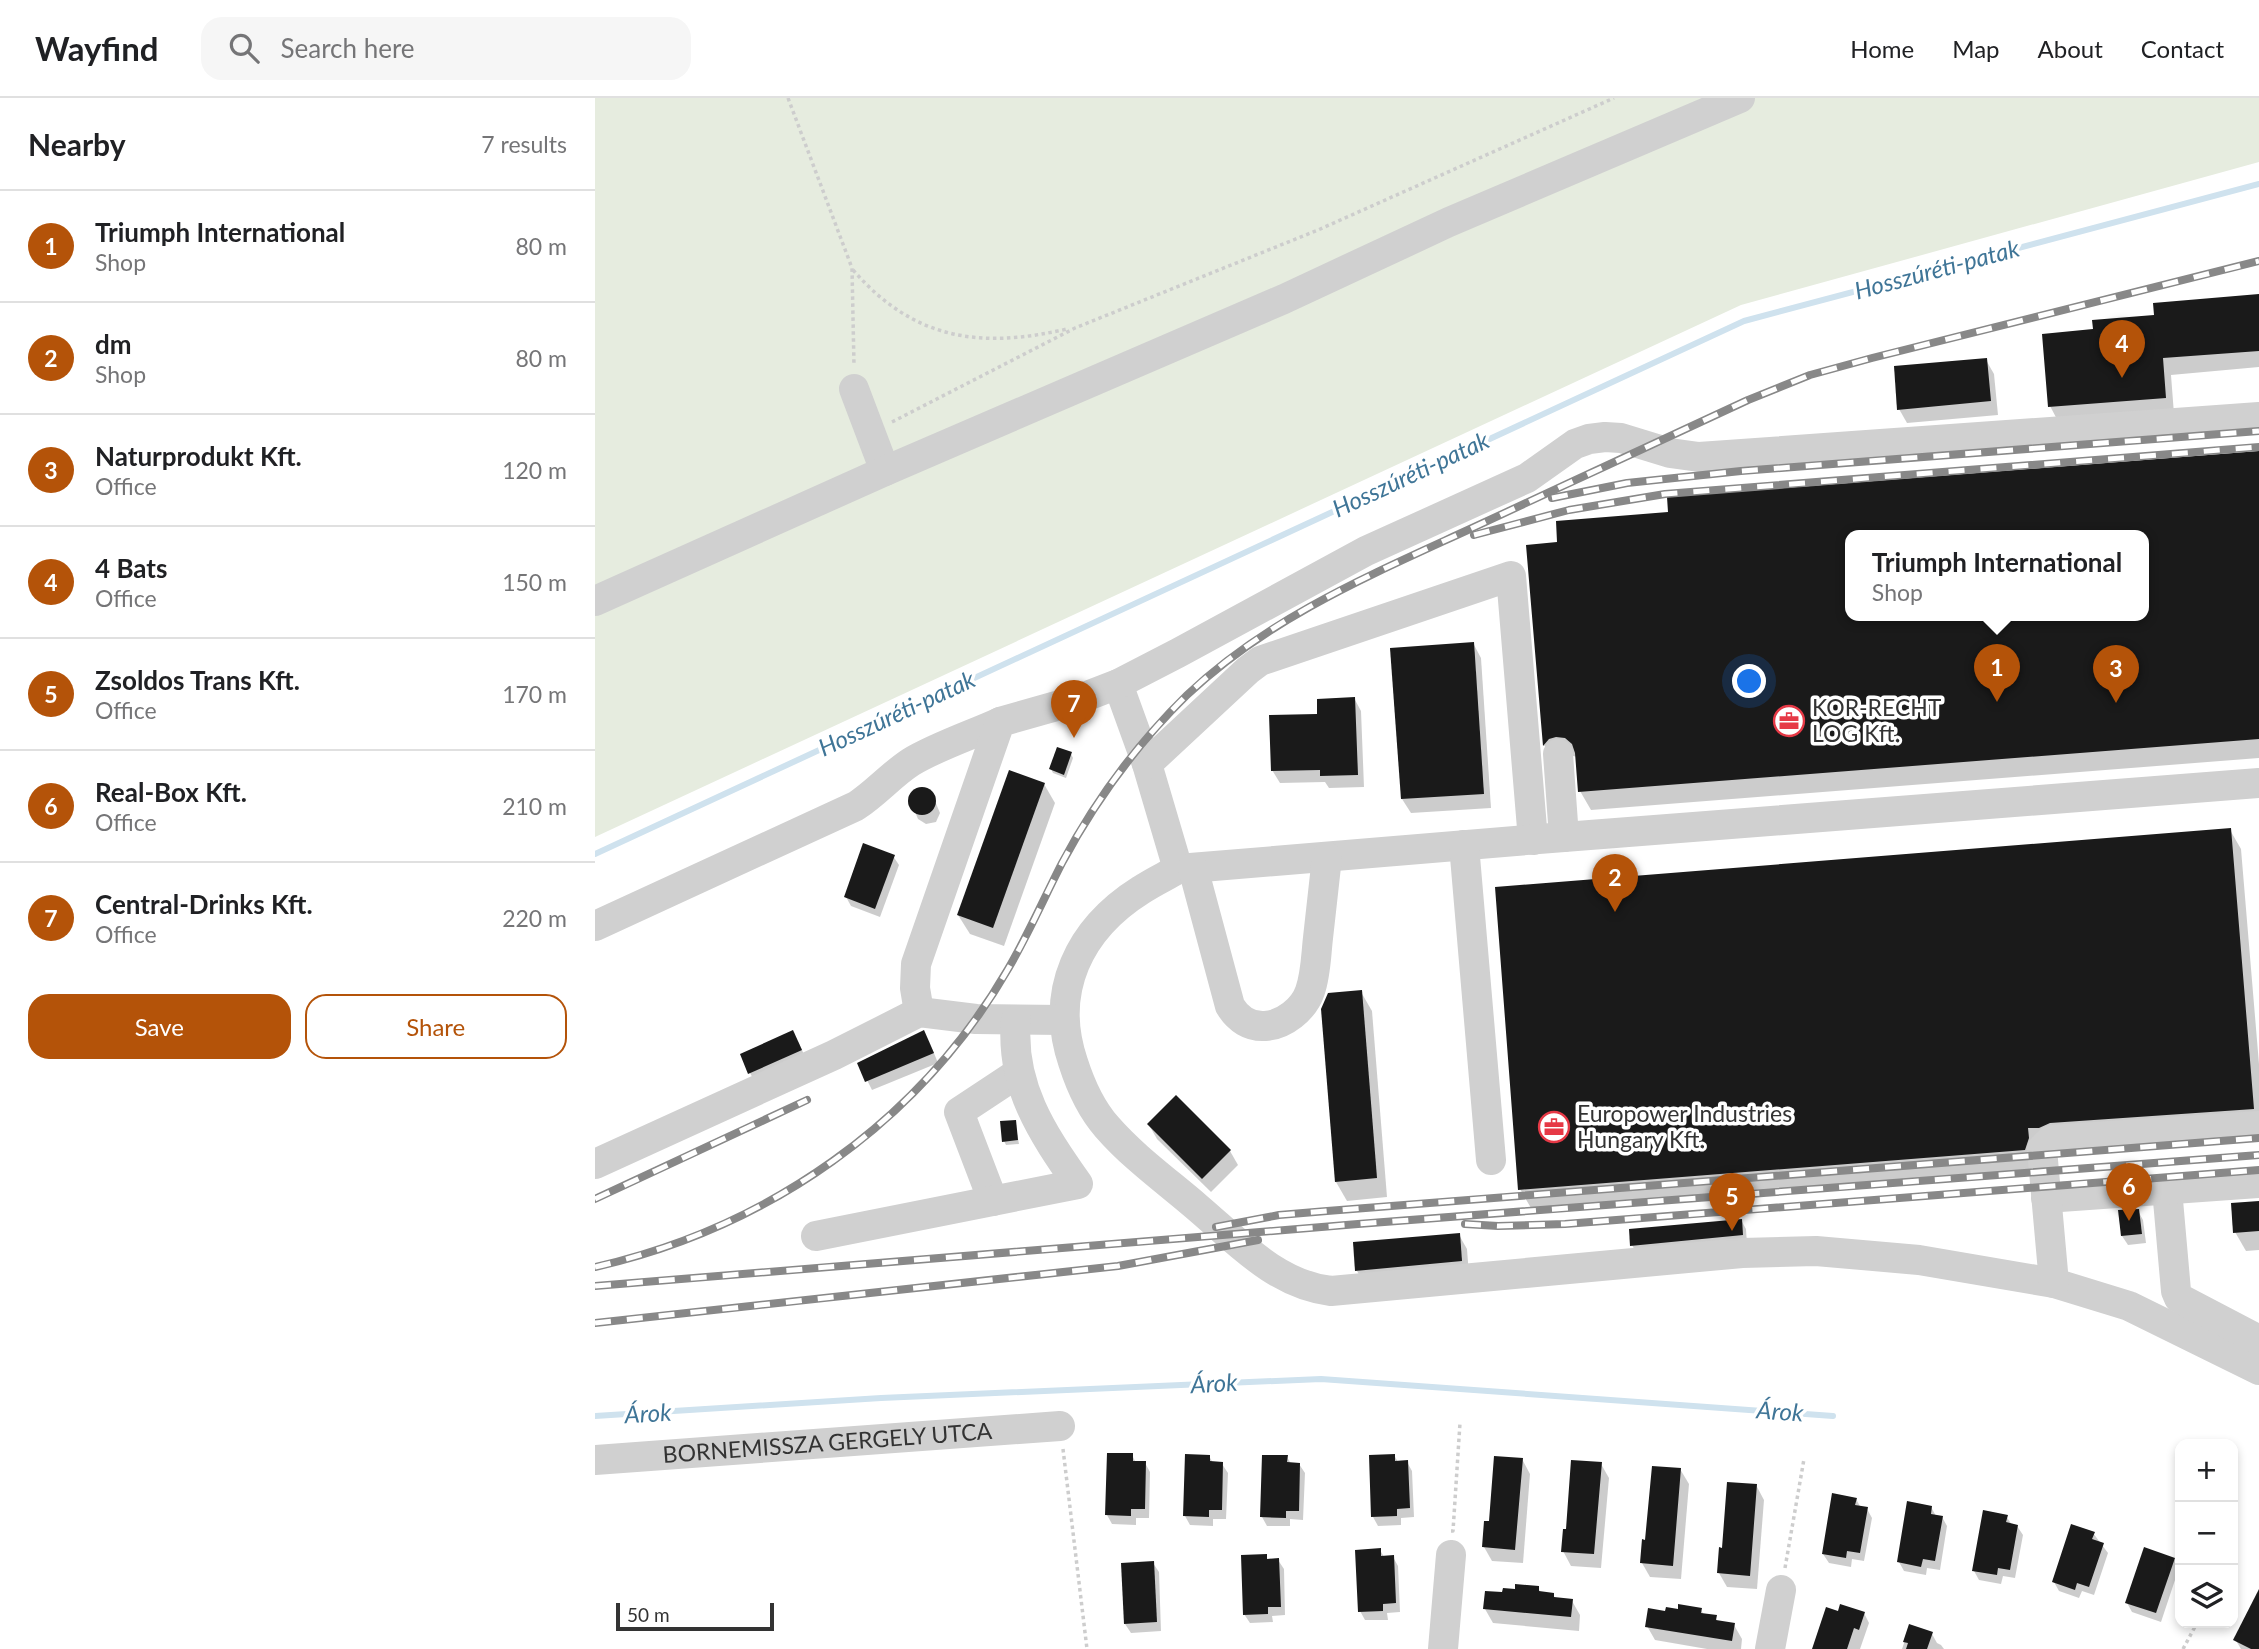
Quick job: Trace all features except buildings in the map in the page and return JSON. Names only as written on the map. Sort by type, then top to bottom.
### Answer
[{"type":"street","points":[[595,601],[885,471],[1284,299],[1449,222],[1740,98]]},
{"type":"street","points":[[854,389],[885,471]]},
{"type":"street","points":[[595,926],[856,806],[913,761],[1000,722],[1075,701],[1118,684],[1366,551],[1527,478],[1574,444],[1590,439],[1621,438],[1670,453],[1699,457],[2259,417]]},
{"type":"street","points":[[1147,764],[1248,670],[1260,662],[1511,576],[1533,840]]},
{"type":"street","points":[[1118,684],[1186,869],[1230,1006],[1237,1017],[1258,1027],[1273,1026],[1301,1007],[1310,992],[1315,970],[1327,856]]},
{"type":"street","points":[[919,1012],[915,988],[916,964],[1000,722]]},
{"type":"street","points":[[1558,754],[1565,837]]},
{"type":"street","points":[[2259,783],[1186,869],[1140,890],[1100,925],[1071,971],[1063,1020],[1068,1049],[1092,1105],[1125,1146],[1256,1257],[1294,1281],[1317,1289],[1331,1291],[1741,1253],[1816,1251],[1919,1260],[2054,1283],[2129,1306],[2259,1370]]},
{"type":"street","points":[[1464,845],[1491,1160]]},
{"type":"street","points":[[595,1164],[834,1055],[919,1012],[976,1019],[1063,1020]]},
{"type":"street","points":[[816,1236],[1078,1184],[1048,1142],[1018,1073],[1014,1038],[1016,1020]]},
{"type":"street","points":[[993,1201],[959,1112],[1018,1073]]},
{"type":"street","points":[[2054,1283],[2042,1149],[2051,1140],[2259,1126]]},
{"type":"street","points":[[2046,1198],[2259,1183]]},
{"type":"street","points":[[2167,1189],[2176,1292],[2179,1298],[2259,1340]]},
{"type":"street","name":"BORNEMISSZA GERGELY UTCA","points":[[595,1460],[1060,1426]]},
{"type":"street","points":[[1443,1649],[1446,1542]]},
{"type":"street","points":[[1770,1649],[1783,1581]]},
{"type":"path","points":[[788,98],[852,268],[871,291],[901,314],[949,334],[989,340],[1035,337],[1075,328]]},
{"type":"path","points":[[870,433],[1075,328],[1318,230],[1614,98]]},
{"type":"path","points":[[852,268],[854,389]]},
{"type":"path","points":[[1446,1542],[1453,1531],[1460,1423]]},
{"type":"path","points":[[1060,1426],[1087,1649]]},
{"type":"path","points":[[1783,1581],[1804,1459]]},
{"type":"path","points":[[2183,1649],[2194,1628]]},
{"type":"shaded area","points":[[595,98],[2259,98],[2259,162],[1741,305],[595,837]]},
{"type":"waterway","name":"Hosszúréti-patak","points":[[595,854],[1744,321],[2259,184]]},
{"type":"waterway","name":"Árok","points":[[595,1416],[881,1398],[1321,1379],[1833,1416]]},
{"type":"railway","points":[[595,1267],[658,1249],[720,1226],[778,1196],[833,1161],[884,1121],[930,1075],[972,1024],[1008,969],[1075,840],[1134,753],[1187,695],[1218,668],[1286,621],[1358,581],[1748,400],[1810,375],[2259,261]]},
{"type":"railway","points":[[1552,498],[1627,483],[1741,471],[2259,431]]},
{"type":"railway","points":[[1474,535],[1569,510],[1665,494],[2259,447]]},
{"type":"railway","points":[[595,1199],[807,1100]]},
{"type":"railway","points":[[1216,1227],[1279,1215],[2259,1138]]},
{"type":"railway","points":[[595,1286],[2259,1155]]},
{"type":"railway","points":[[1465,1224],[1565,1224],[2259,1170]]},
{"type":"railway","points":[[595,1323],[1118,1266],[1258,1240]]},
{"type":"place","name":"4 Bats","points":[[2122,378]]},
{"type":"place","name":"Triumph International","points":[[1997,702]]},
{"type":"place","name":"Naturprodukt Kft.","points":[[2116,703]]},
{"type":"place","name":"KOR-RECHT LOG Kft.","points":[[1789,721]]},
{"type":"place","name":"Central-Drinks Kft.","points":[[1074,738]]},
{"type":"place","name":"dm","points":[[1615,912]]},
{"type":"place","name":"Europower Industries Hungary Kft.","points":[[1554,1127]]},
{"type":"place","name":"Real-Box Kft.","points":[[2129,1221]]},
{"type":"place","name":"Zsoldos Trans Kft.","points":[[1732,1231]]}]
